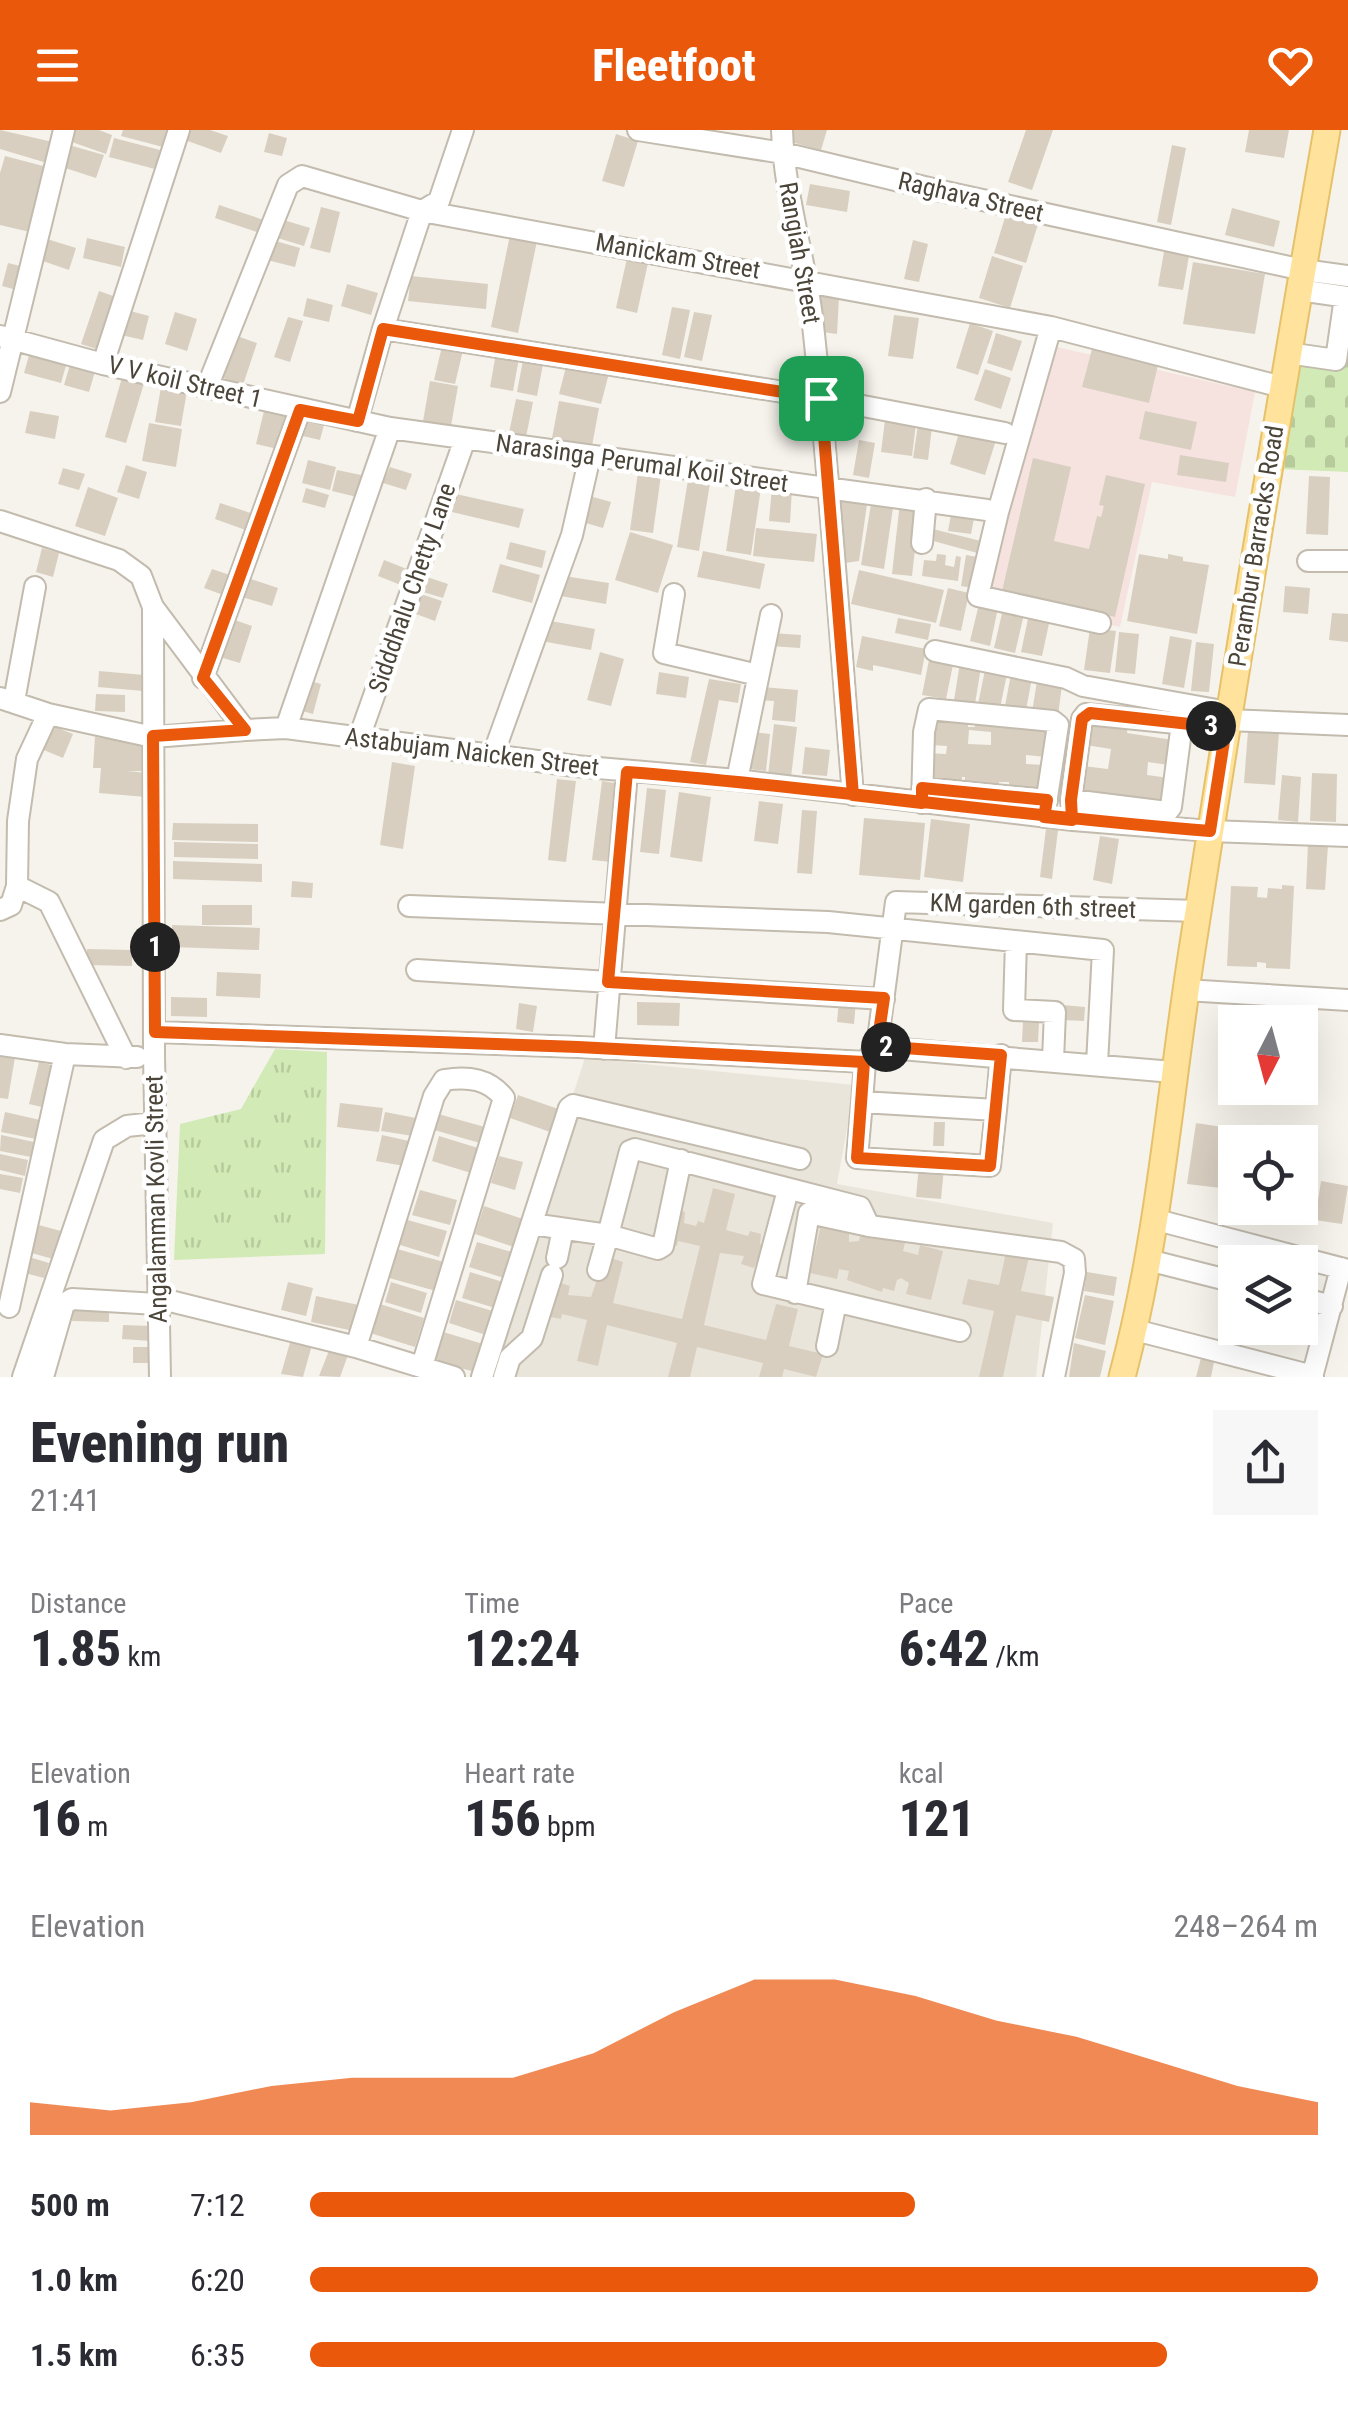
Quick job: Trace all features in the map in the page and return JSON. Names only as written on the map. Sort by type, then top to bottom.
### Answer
[{"type":"main road","name":"Perambur Barracks Road","points":[[1122,1377],[1148,1260],[1227,720],[1327,130]]},
{"type":"street","points":[[0,392],[6,339],[64,130]]},
{"type":"street","points":[[102,364],[179,130]]},
{"type":"street","points":[[358,421],[422,211],[439,201],[463,130]]},
{"type":"street","name":"Raghava Street","points":[[641,130],[783,152],[1347,290]]},
{"type":"street","name":"Rangiah Street","points":[[782,130],[808,280],[821,398],[853,795]]},
{"type":"street","name":"Manickam Street","points":[[208,385],[291,180],[308,177],[422,211],[1052,327],[1282,386]]},
{"type":"street","points":[[1288,353],[1342,360],[1347,290]]},
{"type":"street","points":[[1052,327],[978,596],[1100,623]]},
{"type":"street","points":[[383,329],[821,398],[1006,433]]},
{"type":"street","name":"V V koil Street 1","points":[[6,339],[358,421]]},
{"type":"street","points":[[203,678],[300,410]]},
{"type":"street","name":"Narasinga Perumal Koil Street","points":[[358,421],[987,510]]},
{"type":"street","points":[[286,728],[390,428]]},
{"type":"street","name":"Sidddhalu Chetty Lane","points":[[360,738],[465,439]]},
{"type":"street","points":[[493,755],[572,535],[590,456]]},
{"type":"street","points":[[922,543],[926,499]]},
{"type":"street","points":[[0,521],[119,560],[142,576],[153,607],[245,730]]},
{"type":"street","points":[[1308,560],[1348,561]]},
{"type":"street","points":[[7,699],[35,587]]},
{"type":"street","points":[[674,594],[664,653],[758,675]]},
{"type":"street","name":"Angalamman Kovli Street","points":[[153,607],[154,1123],[160,1377]]},
{"type":"street","points":[[738,780],[772,615]]},
{"type":"street","points":[[935,650],[1066,678],[1083,686],[1227,720]]},
{"type":"street","name":"Astabujam Naicken Street","points":[[7,699],[48,714],[153,736],[286,728],[627,772],[738,780],[853,795],[922,796],[1072,810],[1210,831],[1348,836]]},
{"type":"street","points":[[922,796],[926,716],[932,708],[1057,723],[1046,809]]},
{"type":"street","points":[[0,910],[10,904],[17,886],[18,821],[27,759],[48,714]]},
{"type":"street","points":[[1182,723],[1170,810],[1072,810],[1082,719],[1086,714],[1182,723],[1227,720],[1348,724]]},
{"type":"street","points":[[604,1049],[627,772]]},
{"type":"street","points":[[17,886],[49,902],[126,1058]]},
{"type":"street","name":"KM garden 6th street","points":[[891,929],[896,902],[1198,911]]},
{"type":"street","points":[[409,906],[828,922],[1103,950],[1098,1064]]},
{"type":"street","points":[[891,929],[884,998],[862,1102],[857,1158],[990,1166],[1001,1055]]},
{"type":"street","points":[[1016,942],[1014,1010],[1055,1012],[1052,1060]]},
{"type":"street","points":[[418,970],[884,998]]},
{"type":"street","points":[[1186,990],[1348,1000]]},
{"type":"street","points":[[155,1032],[604,1049],[1001,1055],[1173,1072]]},
{"type":"street","points":[[0,1044],[65,1054],[126,1058],[154,1055]]},
{"type":"street","points":[[41,1324],[5,1306],[65,1054]]},
{"type":"street","points":[[356,1347],[434,1096],[444,1080],[463,1077],[493,1084],[504,1098],[422,1366]]},
{"type":"street","points":[[862,1102],[996,1110]]},
{"type":"street","points":[[482,1377],[573,1105],[800,1159]]},
{"type":"street","points":[[23,1377],[104,1140],[127,1126],[154,1123]]},
{"type":"street","points":[[598,1270],[632,1149],[860,1208],[869,1226]]},
{"type":"street","points":[[532,1224],[662,1248],[682,1160]]},
{"type":"street","points":[[788,1190],[763,1284],[960,1331]]},
{"type":"street","points":[[796,1292],[808,1212],[869,1226],[1061,1252],[1074,1260],[1075,1273],[1054,1377]]},
{"type":"street","points":[[1135,1330],[1312,1376],[1344,1269],[1154,1219]]},
{"type":"street","points":[[504,1377],[510,1358],[532,1338],[563,1229]]},
{"type":"street","points":[[1148,1260],[1218,1278]]},
{"type":"street","points":[[43,1377],[64,1304],[72,1299],[157,1301],[356,1347],[454,1377]]},
{"type":"street","points":[[827,1346],[836,1302]]},
{"type":"street","points":[[1318,1302],[1332,1306]]},
{"type":"shaded area","points":[[1048,345],[1255,392],[1235,497],[1152,482],[1120,627],[979,591]]},
{"type":"shaded area","points":[[585,1058],[855,1085],[837,1184],[1053,1223],[1036,1377],[481,1377]]},
{"type":"green space","points":[[1298,353],[1348,361],[1348,472],[1277,469]]},
{"type":"green space","points":[[275,1049],[327,1052],[325,1254],[174,1260],[180,1124],[241,1109]]},
{"type":"building","points":[[0,130],[53,142],[47,163],[0,149]]},
{"type":"building","points":[[73,130],[99,130],[112,135],[106,154],[69,141]]},
{"type":"building","points":[[123,130],[167,130],[163,147],[121,136]]},
{"type":"building","points":[[189,130],[210,130],[228,136],[221,153],[185,140]]},
{"type":"building","points":[[794,130],[827,130],[821,150],[791,142]]},
{"type":"building","points":[[1026,130],[1053,130],[1032,190],[1008,182]]},
{"type":"building","points":[[1249,130],[1289,130],[1284,158],[1245,152]]},
{"type":"building","points":[[269,133],[287,138],[282,156],[264,152]]},
{"type":"building","points":[[616,134],[638,141],[624,187],[602,181]]},
{"type":"building","points":[[114,138],[160,150],[155,169],[109,157]]},
{"type":"building","points":[[69,145],[104,155],[96,178],[62,167]]},
{"type":"building","points":[[1172,145],[1186,148],[1171,225],[1157,222]]},
{"type":"building","points":[[5,156],[47,167],[30,232],[0,225],[0,173]]},
{"type":"building","points":[[810,184],[850,191],[847,212],[806,205]]},
{"type":"building","points":[[219,205],[270,222],[266,235],[215,218]]},
{"type":"building","points":[[321,207],[340,212],[330,253],[310,248]]},
{"type":"building","points":[[1232,208],[1280,221],[1274,247],[1225,235]]},
{"type":"building","points":[[1007,211],[1039,221],[1026,263],[994,253]]},
{"type":"building","points":[[277,218],[310,228],[304,246],[271,236]]},
{"type":"building","points":[[510,235],[537,241],[518,333],[491,327]]},
{"type":"building","points":[[44,238],[76,248],[69,270],[37,259]]},
{"type":"building","points":[[87,238],[125,247],[121,267],[83,258]]},
{"type":"building","points":[[272,240],[300,248],[295,267],[267,260]]},
{"type":"building","points":[[913,240],[928,244],[919,282],[904,279]]},
{"type":"building","points":[[1165,246],[1190,250],[1183,290],[1158,286]]},
{"type":"building","points":[[992,256],[1023,266],[1010,308],[979,298]]},
{"type":"building","points":[[627,258],[648,263],[637,313],[616,308]]},
{"type":"building","points":[[1193,262],[1265,274],[1255,334],[1183,324]]},
{"type":"building","points":[[8,263],[20,266],[13,289],[2,286]]},
{"type":"building","points":[[411,276],[488,284],[486,309],[408,301]]},
{"type":"building","points":[[347,284],[378,293],[371,315],[341,306]]},
{"type":"building","points":[[99,291],[116,297],[99,350],[81,344]]},
{"type":"building","points":[[818,296],[839,297],[837,334],[822,332]]},
{"type":"building","points":[[307,298],[333,305],[329,322],[303,316]]},
{"type":"building","points":[[672,307],[690,310],[680,359],[662,355]]},
{"type":"building","points":[[123,309],[149,316],[143,340],[117,334]]},
{"type":"building","points":[[175,312],[197,319],[187,351],[165,344]]},
{"type":"building","points":[[694,312],[712,315],[702,361],[684,357]]},
{"type":"building","points":[[894,315],[919,318],[913,359],[888,356]]},
{"type":"building","points":[[288,317],[303,321],[290,362],[274,357]]},
{"type":"building","points":[[970,323],[993,331],[978,375],[956,368]]},
{"type":"building","points":[[996,333],[1022,341],[1012,371],[987,363]]},
{"type":"building","points":[[237,336],[257,343],[243,385],[223,378]]},
{"type":"building","points":[[443,342],[464,346],[455,384],[434,380]]},
{"type":"building","points":[[1092,349],[1158,365],[1149,403],[1082,387]]},
{"type":"building","points":[[30,352],[67,362],[61,383],[24,373]]},
{"type":"building","points":[[496,353],[519,358],[513,391],[490,387]]},
{"type":"building","points":[[523,360],[543,364],[537,396],[517,392]]},
{"type":"building","points":[[71,361],[96,368],[89,392],[64,385]]},
{"type":"building","points":[[567,363],[609,373],[601,404],[559,394]]},
{"type":"building","points":[[985,369],[1011,378],[1001,409],[974,400]]},
{"type":"building","points":[[123,374],[145,380],[126,443],[105,437]]},
{"type":"building","points":[[430,381],[458,386],[451,426],[423,421]]},
{"type":"building","points":[[161,387],[187,391],[181,426],[155,422]]},
{"type":"building","points":[[516,399],[533,402],[526,437],[509,433]]},
{"type":"building","points":[[559,401],[599,408],[592,446],[552,438]]},
{"type":"building","points":[[30,411],[59,416],[55,439],[25,433]]},
{"type":"building","points":[[264,411],[290,417],[282,450],[256,444]]},
{"type":"building","points":[[1145,411],[1197,422],[1191,450],[1139,439]]},
{"type":"building","points":[[303,415],[325,421],[320,440],[298,435]]},
{"type":"building","points":[[885,420],[916,424],[912,456],[881,452]]},
{"type":"building","points":[[149,423],[182,429],[176,467],[142,461]]},
{"type":"building","points":[[918,425],[932,427],[928,460],[913,458]]},
{"type":"building","points":[[960,429],[996,440],[985,475],[950,464]]},
{"type":"building","points":[[859,440],[875,443],[869,478],[853,475]]},
{"type":"building","points":[[1180,455],[1229,463],[1226,482],[1177,475]]},
{"type":"building","points":[[1033,458],[1071,467],[1054,541],[1089,549],[1097,516],[1101,517],[1104,506],[1099,505],[1106,475],[1145,484],[1115,617],[1002,591]]},
{"type":"building","points":[[308,460],[336,467],[330,490],[302,483]]},
{"type":"building","points":[[126,465],[147,472],[139,499],[117,492]]},
{"type":"building","points":[[390,467],[412,474],[406,490],[383,483]]},
{"type":"building","points":[[63,468],[85,474],[79,490],[58,484]]},
{"type":"building","points":[[337,470],[366,476],[361,498],[332,491]]},
{"type":"building","points":[[638,472],[661,475],[653,533],[630,530]]},
{"type":"building","points":[[1309,476],[1330,477],[1328,535],[1306,534]]},
{"type":"building","points":[[688,480],[710,483],[699,551],[677,547]]},
{"type":"building","points":[[736,485],[761,488],[751,555],[726,551]]},
{"type":"building","points":[[88,487],[118,498],[105,536],[75,526]]},
{"type":"building","points":[[772,487],[792,489],[790,523],[769,521]]},
{"type":"building","points":[[306,488],[329,495],[325,508],[302,502]]},
{"type":"building","points":[[456,494],[524,509],[519,528],[452,512]]},
{"type":"building","points":[[586,495],[611,502],[603,528],[579,521]]},
{"type":"building","points":[[839,495],[868,497],[859,561],[845,563]]},
{"type":"building","points":[[872,498],[894,501],[884,569],[861,565]]},
{"type":"building","points":[[900,502],[920,505],[912,576],[892,574]]},
{"type":"building","points":[[220,503],[257,515],[251,532],[215,519]]},
{"type":"building","points":[[952,509],[975,513],[971,534],[948,531]]},
{"type":"building","points":[[756,528],[817,534],[814,562],[753,556]]},
{"type":"building","points":[[929,528],[985,542],[981,554],[926,539]]},
{"type":"building","points":[[630,532],[673,545],[658,593],[615,580]]},
{"type":"building","points":[[510,542],[546,551],[542,568],[506,559]]},
{"type":"building","points":[[42,548],[59,553],[53,577],[36,572]]},
{"type":"building","points":[[703,551],[765,564],[760,589],[697,577]]},
{"type":"building","points":[[937,554],[946,555],[945,565],[954,567],[956,556],[961,557],[958,581],[922,576],[924,560],[936,561]]},
{"type":"building","points":[[1139,554],[1168,559],[1168,554],[1209,565],[1197,634],[1127,621]]},
{"type":"building","points":[[966,555],[983,558],[978,589],[961,586]]},
{"type":"building","points":[[384,560],[412,571],[406,587],[378,576]]},
{"type":"building","points":[[500,564],[540,575],[532,603],[492,592]]},
{"type":"building","points":[[212,569],[233,576],[226,596],[204,588]]},
{"type":"building","points":[[859,570],[944,590],[936,623],[851,604]]},
{"type":"building","points":[[418,574],[448,584],[443,598],[413,589]]},
{"type":"building","points":[[558,575],[609,583],[606,604],[555,595]]},
{"type":"building","points":[[248,578],[278,588],[272,606],[242,597]]},
{"type":"building","points":[[1285,586],[1310,588],[1308,614],[1283,612]]},
{"type":"building","points":[[948,588],[969,593],[961,631],[939,626]]},
{"type":"building","points":[[412,591],[442,601],[435,621],[405,610]]},
{"type":"building","points":[[979,604],[998,608],[990,646],[970,641]]},
{"type":"building","points":[[1003,609],[1024,614],[1015,653],[994,648]]},
{"type":"building","points":[[1332,613],[1348,614],[1348,642],[1329,640]]},
{"type":"building","points":[[1029,614],[1050,619],[1042,656],[1021,652]]},
{"type":"building","points":[[229,618],[252,626],[240,663],[216,656]]},
{"type":"building","points":[[898,618],[931,624],[928,640],[895,633]]},
{"type":"building","points":[[545,620],[595,629],[591,650],[541,641]]},
{"type":"building","points":[[1090,628],[1116,631],[1110,673],[1084,670]]},
{"type":"building","points":[[1119,632],[1139,634],[1135,674],[1115,672]]},
{"type":"building","points":[[771,633],[801,635],[800,648],[770,646]]},
{"type":"building","points":[[862,636],[926,649],[921,675],[873,665],[873,671],[856,667]]},
{"type":"building","points":[[1170,636],[1192,640],[1184,688],[1162,684]]},
{"type":"building","points":[[1196,642],[1214,644],[1209,692],[1191,691]]},
{"type":"building","points":[[600,652],[624,659],[611,706],[587,700]]},
{"type":"building","points":[[930,655],[954,660],[946,699],[922,695]]},
{"type":"building","points":[[960,663],[981,667],[975,704],[954,700]]},
{"type":"building","points":[[985,670],[1007,674],[1000,708],[978,704]]},
{"type":"building","points":[[99,671],[144,675],[143,691],[98,687]]},
{"type":"building","points":[[659,672],[689,677],[686,698],[656,694]]},
{"type":"building","points":[[1011,674],[1032,678],[1026,710],[1005,706]]},
{"type":"building","points":[[709,679],[741,684],[738,703],[719,700],[706,765],[690,762]]},
{"type":"building","points":[[307,680],[321,684],[313,714],[299,710]]},
{"type":"building","points":[[1037,681],[1062,685],[1058,716],[1032,712]]},
{"type":"building","points":[[761,687],[798,690],[795,722],[772,720],[774,701],[760,700]]},
{"type":"building","points":[[96,694],[125,695],[125,712],[95,711]]},
{"type":"building","points":[[931,720],[968,723],[968,727],[975,727],[975,722],[1048,729],[1046,757],[1026,755],[1026,764],[1045,765],[1043,793],[1009,790],[1009,782],[999,782],[999,790],[964,787],[965,777],[962,783],[927,780],[928,753],[946,754],[947,746],[929,745]],"holes":[[[969,730],[991,732],[991,745],[968,744]]]},
{"type":"building","points":[[1089,721],[1128,726],[1127,733],[1173,740],[1169,765],[1148,762],[1147,775],[1169,778],[1165,802],[1079,790],[1083,766],[1108,769],[1111,749],[1086,745]]},
{"type":"building","points":[[48,724],[73,734],[63,758],[39,748]]},
{"type":"building","points":[[774,724],[797,727],[791,777],[768,775]]},
{"type":"building","points":[[1248,731],[1279,733],[1275,785],[1244,783]]},
{"type":"building","points":[[752,732],[770,734],[766,771],[748,769]]},
{"type":"building","points":[[95,737],[146,741],[144,771],[127,771],[148,773],[146,797],[99,793],[101,768],[93,768]]},
{"type":"building","points":[[805,747],[830,750],[827,776],[802,774]]},
{"type":"building","points":[[392,762],[415,766],[403,849],[380,845]]},
{"type":"building","points":[[1312,773],[1337,774],[1336,822],[1310,821]]},
{"type":"building","points":[[1282,775],[1301,777],[1298,822],[1278,820]]},
{"type":"building","points":[[557,779],[576,781],[566,862],[548,860]]},
{"type":"building","points":[[602,781],[621,784],[611,862],[592,860]]},
{"type":"building","points":[[647,788],[666,790],[659,854],[640,852]]},
{"type":"building","points":[[679,792],[711,797],[702,862],[670,857]]},
{"type":"building","points":[[759,801],[783,804],[778,844],[754,841]]},
{"type":"building","points":[[802,810],[817,811],[812,874],[797,873]]},
{"type":"building","points":[[864,818],[925,823],[920,880],[859,875]]},
{"type":"building","points":[[931,819],[970,824],[963,882],[924,877]]},
{"type":"building","points":[[173,823],[258,824],[258,842],[172,840]]},
{"type":"building","points":[[1046,829],[1058,830],[1052,879],[1040,877]]},
{"type":"building","points":[[1100,836],[1119,839],[1112,884],[1093,880]]},
{"type":"building","points":[[174,842],[258,844],[258,859],[174,857]]},
{"type":"building","points":[[1308,844],[1328,845],[1325,890],[1306,889]]},
{"type":"building","points":[[173,861],[262,864],[262,882],[173,879]]},
{"type":"building","points":[[292,881],[313,883],[312,898],[291,897]]},
{"type":"building","points":[[1282,885],[1294,886],[1290,969],[1266,968],[1266,963],[1257,962],[1257,967],[1227,966],[1231,886],[1258,887],[1257,897],[1267,898],[1268,888],[1282,889]]},
{"type":"building","points":[[202,905],[252,905],[252,925],[202,925]]},
{"type":"building","points":[[172,925],[260,928],[259,950],[172,947]]},
{"type":"building","points":[[87,949],[132,950],[132,966],[87,965]]},
{"type":"building","points":[[217,972],[261,974],[260,998],[216,996]]},
{"type":"building","points":[[171,997],[207,998],[207,1017],[171,1016]]},
{"type":"building","points":[[839,1000],[856,1001],[854,1024],[837,1022]]},
{"type":"building","points":[[637,1002],[680,1003],[679,1026],[637,1025]]},
{"type":"building","points":[[519,1003],[537,1006],[533,1032],[516,1029]]},
{"type":"building","points":[[1063,1005],[1085,1007],[1084,1021],[1062,1020]]},
{"type":"building","points":[[1023,1022],[1039,1023],[1038,1042],[1022,1042]]},
{"type":"building","points":[[0,1055],[15,1057],[8,1099],[0,1098]]},
{"type":"building","points":[[39,1062],[56,1066],[46,1108],[29,1104]]},
{"type":"building","points":[[518,1095],[564,1111],[556,1134],[510,1118]]},
{"type":"building","points":[[340,1103],[383,1108],[379,1132],[337,1127]]},
{"type":"building","points":[[5,1112],[40,1120],[36,1139],[1,1132]]},
{"type":"building","points":[[385,1112],[416,1118],[413,1136],[381,1131]]},
{"type":"building","points":[[438,1114],[485,1127],[480,1143],[434,1130]]},
{"type":"building","points":[[934,1122],[945,1122],[944,1146],[933,1146]]},
{"type":"building","points":[[1196,1123],[1218,1126],[1218,1188],[1187,1184]]},
{"type":"building","points":[[1,1135],[34,1142],[31,1157],[0,1151]]},
{"type":"building","points":[[382,1135],[409,1141],[404,1166],[376,1161]]},
{"type":"building","points":[[439,1136],[478,1148],[471,1173],[432,1161]]},
{"type":"building","points":[[0,1154],[28,1160],[25,1176],[0,1170]]},
{"type":"building","points":[[499,1156],[523,1162],[515,1190],[491,1183]]},
{"type":"building","points":[[919,1165],[944,1168],[941,1199],[916,1197]]},
{"type":"building","points":[[0,1174],[23,1178],[20,1193],[0,1189]]},
{"type":"building","points":[[1321,1181],[1348,1186],[1342,1224],[1318,1220]]},
{"type":"building","points":[[713,1188],[735,1194],[726,1230],[748,1236],[750,1231],[761,1234],[763,1245],[754,1268],[741,1264],[744,1256],[720,1253],[704,1325],[766,1340],[776,1304],[798,1309],[789,1346],[823,1354],[816,1377],[784,1369],[782,1377],[759,1377],[763,1363],[697,1347],[690,1377],[668,1377],[677,1343],[607,1325],[598,1366],[577,1361],[587,1320],[562,1314],[561,1319],[550,1317],[558,1282],[570,1286],[568,1295],[591,1297],[605,1256],[623,1262],[613,1303],[682,1319],[700,1246],[678,1241],[677,1246],[665,1243],[674,1209],[685,1212],[684,1223],[704,1223]]},
{"type":"building","points":[[420,1190],[457,1200],[450,1225],[412,1215]]},
{"type":"building","points":[[484,1206],[526,1220],[517,1248],[475,1234]]},
{"type":"building","points":[[404,1219],[447,1231],[439,1257],[397,1244]]},
{"type":"building","points":[[822,1220],[849,1227],[849,1242],[859,1241],[861,1232],[905,1243],[903,1251],[918,1255],[920,1245],[943,1251],[931,1300],[906,1294],[909,1283],[901,1278],[894,1291],[883,1288],[882,1292],[847,1280],[849,1271],[839,1269],[837,1279],[810,1273]]},
{"type":"building","points":[[35,1224],[61,1231],[53,1259],[28,1252]]},
{"type":"building","points":[[477,1242],[512,1252],[504,1278],[469,1267]]},
{"type":"building","points":[[397,1249],[444,1262],[436,1291],[389,1278]]},
{"type":"building","points":[[1006,1252],[1029,1257],[1021,1291],[1054,1297],[1049,1322],[1016,1315],[1003,1377],[979,1377],[994,1311],[962,1304],[968,1279],[999,1285]]},
{"type":"building","points":[[26,1256],[49,1263],[44,1278],[21,1272]]},
{"type":"building","points":[[470,1272],[503,1282],[495,1308],[462,1298]]},
{"type":"building","points":[[1087,1272],[1117,1277],[1114,1296],[1084,1291]]},
{"type":"building","points":[[288,1282],[313,1288],[306,1316],[281,1310]]},
{"type":"building","points":[[391,1282],[427,1293],[421,1313],[385,1302]]},
{"type":"building","points":[[1085,1295],[1114,1301],[1105,1345],[1075,1338]]},
{"type":"building","points":[[316,1296],[359,1305],[354,1331],[311,1322]]},
{"type":"building","points":[[456,1300],[496,1312],[489,1336],[449,1323]]},
{"type":"building","points":[[73,1304],[109,1306],[109,1322],[72,1321]]},
{"type":"building","points":[[380,1304],[424,1318],[415,1347],[370,1333]]},
{"type":"building","points":[[123,1325],[151,1326],[151,1341],[122,1339]]},
{"type":"building","points":[[440,1331],[483,1344],[475,1372],[431,1360]]},
{"type":"building","points":[[291,1339],[312,1345],[303,1377],[281,1374]]},
{"type":"building","points":[[1074,1343],[1106,1351],[1100,1377],[1069,1377]]},
{"type":"building","points":[[133,1347],[153,1347],[153,1363],[133,1363]]},
{"type":"building","points":[[330,1348],[348,1355],[340,1377],[319,1376]]},
{"type":"building","points":[[1202,1354],[1215,1357],[1211,1377],[1196,1377]]},
{"type":"route","points":[[821,398],[383,329],[358,421],[300,410],[203,678],[245,730],[153,736],[155,1032],[864,1062],[857,1158],[990,1166],[1001,1055],[877,1046],[884,998],[608,982],[627,772],[738,780],[853,795],[922,803],[1044,817],[1072,820],[1210,831],[1226,728],[1090,713],[1082,719],[1072,820],[1044,817],[1047,800],[922,788],[922,803],[853,795],[821,398]]}]
